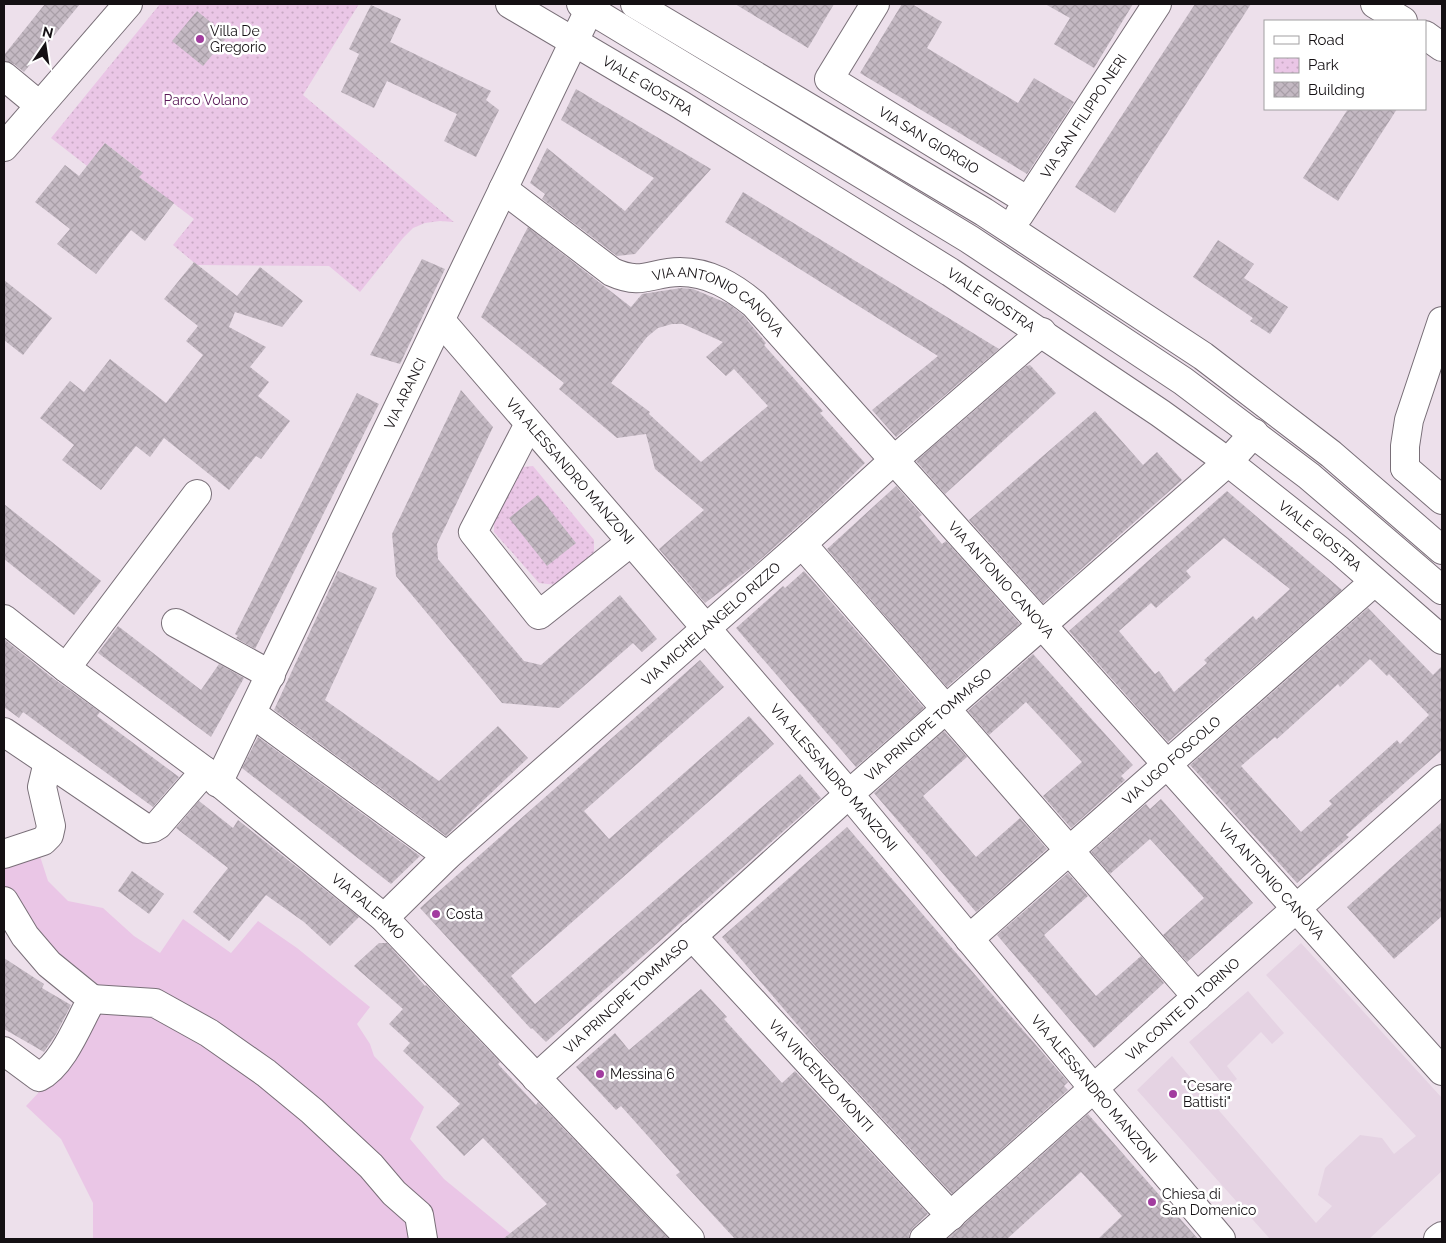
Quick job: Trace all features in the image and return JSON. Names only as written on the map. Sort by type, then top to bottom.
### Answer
[{"type":"street","points":[[4,147],[128,4]]},
{"type":"street","name":"VIALE GIOSTRA","points":[[510,4],[681,105],[925,256],[1042,332],[1228,462],[1339,550],[1442,640]]},
{"type":"street","points":[[635,4],[984,212],[1203,356],[1331,454],[1442,550]]},
{"type":"street","name":"VIA SAN GIORGIO","points":[[875,4],[829,79],[1028,201]]},
{"type":"street","name":"VIA SAN FILIPPO NERI","points":[[1010,229],[1157,4]]},
{"type":"street","points":[[1376,4],[1401,20]]},
{"type":"street","points":[[587,5],[969,239],[1183,381],[1310,476],[1442,590]]},
{"type":"street","name":"VIA ARANCI","points":[[48,762],[147,829],[158,825],[211,777],[253,714],[574,41],[587,5]]},
{"type":"street","points":[[1426,36],[1442,47]]},
{"type":"street","points":[[4,76],[39,105]]},
{"type":"street","name":"VIA ANTONIO CANOVA","points":[[503,189],[612,272],[625,278],[640,279],[679,272],[701,274],[718,280],[736,290],[754,304],[1442,1070]]},
{"type":"street","name":"VIA ALESSANDRO MANZONI","points":[[441,321],[849,794],[1221,1239]]},
{"type":"street","points":[[1381,497],[1405,468],[1405,446],[1409,420],[1442,321]]},
{"type":"street","name":"VIA MICHELANGELO RIZZO","points":[[384,918],[447,856],[802,544],[894,460],[1042,332]]},
{"type":"street","points":[[529,424],[473,532],[539,615],[631,542]]},
{"type":"street","name":"VIA PRINCIPE TOMMASO","points":[[536,1078],[849,794],[1228,462],[1254,433]]},
{"type":"street","points":[[1405,468],[1442,500]]},
{"type":"street","points":[[66,668],[197,494]]},
{"type":"street","points":[[802,544],[1197,997]]},
{"type":"street","name":"VIA UGO FOSCOLO","points":[[969,939],[1374,582]]},
{"type":"street","name":"VIA PALERMO","points":[[4,619],[211,777],[384,918],[690,1239]]},
{"type":"street","points":[[176,623],[271,675]]},
{"type":"street","points":[[253,714],[447,856]]},
{"type":"street","points":[[4,732],[48,762],[42,787],[51,826],[50,835],[43,841],[4,854]]},
{"type":"street","name":"VIA CONTE DI TORINO","points":[[924,1239],[1442,779]]},
{"type":"street","points":[[4,901],[25,936],[49,964],[92,999],[155,1003],[209,1033],[266,1073],[325,1123],[371,1166],[394,1193],[419,1215],[423,1239]]},
{"type":"street","name":"VIA VINCENZO MONTI","points":[[692,936],[951,1216]]},
{"type":"street","points":[[4,1051],[39,1077],[46,1073],[57,1063],[92,999]]},
{"type":"street","points":[[1438,1239],[1442,1236]]},
{"type":"shaded area","name":"\"Cesare Battisti\"","points":[[1301,943],[1442,1098],[1442,1171],[1369,1239],[1270,1239],[1137,1090],[1172,1056],[1316,1223],[1332,1206],[1318,1195],[1325,1168],[1360,1135],[1382,1138],[1394,1154],[1416,1136],[1266,975]]},
{"type":"shaded area","points":[[1248,991],[1284,1033],[1272,1044],[1261,1032],[1227,1066],[1237,1079],[1226,1088],[1189,1042]]},
{"type":"green space","name":"Parco Volano","points":[[160,4],[359,4],[303,95],[454,222],[425,223],[413,228],[360,292],[329,266],[197,265],[173,245],[194,219],[139,177],[142,172],[105,143],[87,166],[51,138]]},
{"type":"green space","points":[[533,466],[594,540],[594,552],[556,585],[539,583],[494,532],[494,518],[523,467]]},
{"type":"green space","points":[[38,850],[48,881],[68,901],[103,908],[134,936],[160,953],[183,919],[231,953],[258,921],[297,948],[370,1007],[357,1024],[370,1044],[374,1056],[424,1107],[410,1139],[444,1179],[517,1239],[93,1239],[93,1203],[61,1139],[26,1106],[72,1057],[109,993],[28,929],[4,891],[4,861]]},
{"type":"building","points":[[45,4],[80,4],[24,72],[14,64],[4,61],[4,55]]},
{"type":"building","points":[[735,4],[834,4],[808,48]]},
{"type":"building","points":[[902,4],[912,4],[942,22],[927,48],[1018,103],[1034,78],[1074,102],[1027,174],[860,73]]},
{"type":"building","points":[[1045,4],[1133,4],[1094,68],[1054,44],[1070,18]]},
{"type":"building","points":[[1195,4],[1251,4],[1115,213],[1075,187]]},
{"type":"building","points":[[371,5],[401,19],[390,42],[491,91],[486,100],[499,110],[476,157],[444,141],[457,114],[387,81],[374,108],[341,92],[359,54],[349,49]]},
{"type":"building","name":"Villa De Gregorio","points":[[197,11],[228,36],[203,66],[172,41]]},
{"type":"building","points":[[576,89],[711,169],[635,254],[617,256],[542,199],[545,194],[530,183],[547,148],[625,211],[654,178],[561,120]]},
{"type":"building","points":[[1347,110],[1396,110],[1338,201],[1303,178]]},
{"type":"building","points":[[105,143],[143,173],[139,177],[174,203],[145,241],[131,230],[96,274],[57,244],[70,229],[35,202],[65,165],[79,176]]},
{"type":"building","points":[[743,192],[999,349],[896,437],[872,410],[938,356],[725,222]]},
{"type":"building","points":[[528,227],[631,307],[642,294],[681,288],[693,289],[729,304],[743,315],[766,343],[764,345],[823,411],[820,413],[865,463],[751,568],[705,603],[659,549],[704,510],[655,469],[646,434],[617,438],[559,389],[564,383],[481,317]],"holes":[[[672,324],[683,324],[723,342],[706,357],[726,376],[734,369],[768,406],[701,462],[649,414],[650,412],[611,383],[647,337],[658,328]]]},
{"type":"building","points":[[1218,240],[1254,264],[1244,278],[1288,307],[1270,334],[1250,321],[1253,318],[1193,277]]},
{"type":"building","points":[[422,259],[445,269],[400,364],[370,355]]},
{"type":"building","points":[[194,262],[237,296],[260,267],[303,301],[282,327],[235,312],[229,327],[266,347],[250,367],[269,382],[258,396],[290,421],[261,459],[256,456],[229,490],[164,438],[150,457],[136,446],[101,490],[62,460],[74,445],[40,418],[70,381],[84,392],[110,359],[166,403],[203,355],[186,341],[198,326],[164,299]]},
{"type":"building","points":[[4,280],[52,318],[23,355],[4,340]]},
{"type":"building","points":[[1030,365],[1056,393],[945,494],[916,461],[1026,366]]},
{"type":"building","points":[[461,390],[493,427],[437,544],[438,559],[524,661],[541,665],[620,595],[657,639],[642,652],[633,643],[559,708],[502,703],[396,576],[392,534]]},
{"type":"building","points":[[357,393],[379,404],[255,649],[236,638],[238,636],[235,634]]},
{"type":"building","points":[[1095,411],[1143,465],[1157,452],[1182,480],[1043,603],[969,520]]},
{"type":"building","points":[[896,486],[922,515],[919,517],[942,544],[946,541],[1020,624],[947,687],[827,549]]},
{"type":"building","points":[[1227,491],[1342,590],[1168,742],[1069,631]],"holes":[[[1224,538],[1290,589],[1256,620],[1253,616],[1204,660],[1207,663],[1174,692],[1159,671],[1155,674],[1119,631],[1151,603],[1156,608],[1191,577],[1186,571]]]},
{"type":"building","points":[[538,495],[576,543],[547,566],[509,518]]},
{"type":"building","points":[[4,504],[101,581],[74,615],[4,559]]},
{"type":"building","points":[[338,571],[377,588],[325,700],[439,781],[498,726],[528,758],[446,836],[274,710]]},
{"type":"building","points":[[804,571],[924,708],[856,767],[736,628],[783,586],[785,588]]},
{"type":"building","points":[[1368,608],[1433,675],[1442,666],[1442,750],[1346,835],[1349,837],[1297,883],[1190,765]],"holes":[[[1370,659],[1387,676],[1389,674],[1429,715],[1400,744],[1397,740],[1329,801],[1332,804],[1301,832],[1241,766],[1275,737],[1277,739],[1338,684],[1340,687]]]},
{"type":"building","points":[[118,626],[201,690],[219,664],[244,678],[211,737],[98,653]]},
{"type":"building","points":[[4,639],[50,676],[100,712],[97,716],[179,777],[153,807],[23,712],[19,718],[4,707]]},
{"type":"building","points":[[1033,654],[1133,765],[1121,776],[1125,780],[1071,828],[1043,796],[1082,762],[1026,702],[989,735],[968,711]]},
{"type":"building","points":[[700,660],[724,687],[584,811],[609,839],[749,716],[774,744],[511,976],[535,1004],[800,774],[821,798],[546,1042],[531,1029],[420,908]]},
{"type":"building","points":[[944,731],[967,757],[923,796],[976,857],[1020,818],[1047,849],[976,912],[874,793]]},
{"type":"building","points":[[258,737],[420,856],[391,884],[242,768]]},
{"type":"building","points":[[1161,799],[1253,903],[1187,962],[1163,935],[1204,898],[1150,839],[1110,874],[1091,852],[1146,804],[1150,809]]},
{"type":"building","points":[[199,801],[233,828],[238,820],[359,917],[330,946],[304,922],[266,895],[229,941],[193,912],[228,868],[176,828]]},
{"type":"building","points":[[1442,822],[1442,916],[1394,959],[1347,907]]},
{"type":"building","points":[[847,827],[1068,1082],[1064,1086],[1068,1090],[952,1194],[819,1050],[722,937]]},
{"type":"building","points":[[132,871],[164,894],[149,914],[118,891]]},
{"type":"building","points":[[1068,873],[1088,896],[1044,935],[1096,996],[1141,956],[1164,983],[1094,1048],[997,935]]},
{"type":"building","points":[[379,943],[387,943],[425,986],[500,1062],[498,1064],[536,1105],[538,1102],[669,1239],[503,1239],[547,1204],[483,1138],[464,1156],[436,1127],[460,1104],[403,1051],[410,1043],[389,1024],[403,1009],[354,966]]},
{"type":"building","points":[[4,958],[44,984],[42,988],[71,1005],[44,1052],[4,1029]]},
{"type":"building","points":[[701,989],[727,1017],[724,1019],[782,1083],[795,1071],[928,1214],[913,1228],[909,1234],[909,1239],[735,1239],[676,1175],[680,1172],[621,1106],[616,1110],[576,1067],[615,1033],[629,1050]]},
{"type":"building","points":[[1088,1114],[1198,1239],[1098,1239],[1122,1216],[1081,1172],[1007,1239],[947,1239]]},
{"type":"place","name":"Villa De Gregorio","points":[[200,39]]},
{"type":"place","name":"Costa","points":[[436,914]]},
{"type":"place","name":"Messina 6","points":[[600,1074]]},
{"type":"place","name":"\"Cesare Battisti\"","points":[[1173,1094]]},
{"type":"place","name":"Chiesa di San Domenico","points":[[1152,1202]]}]
